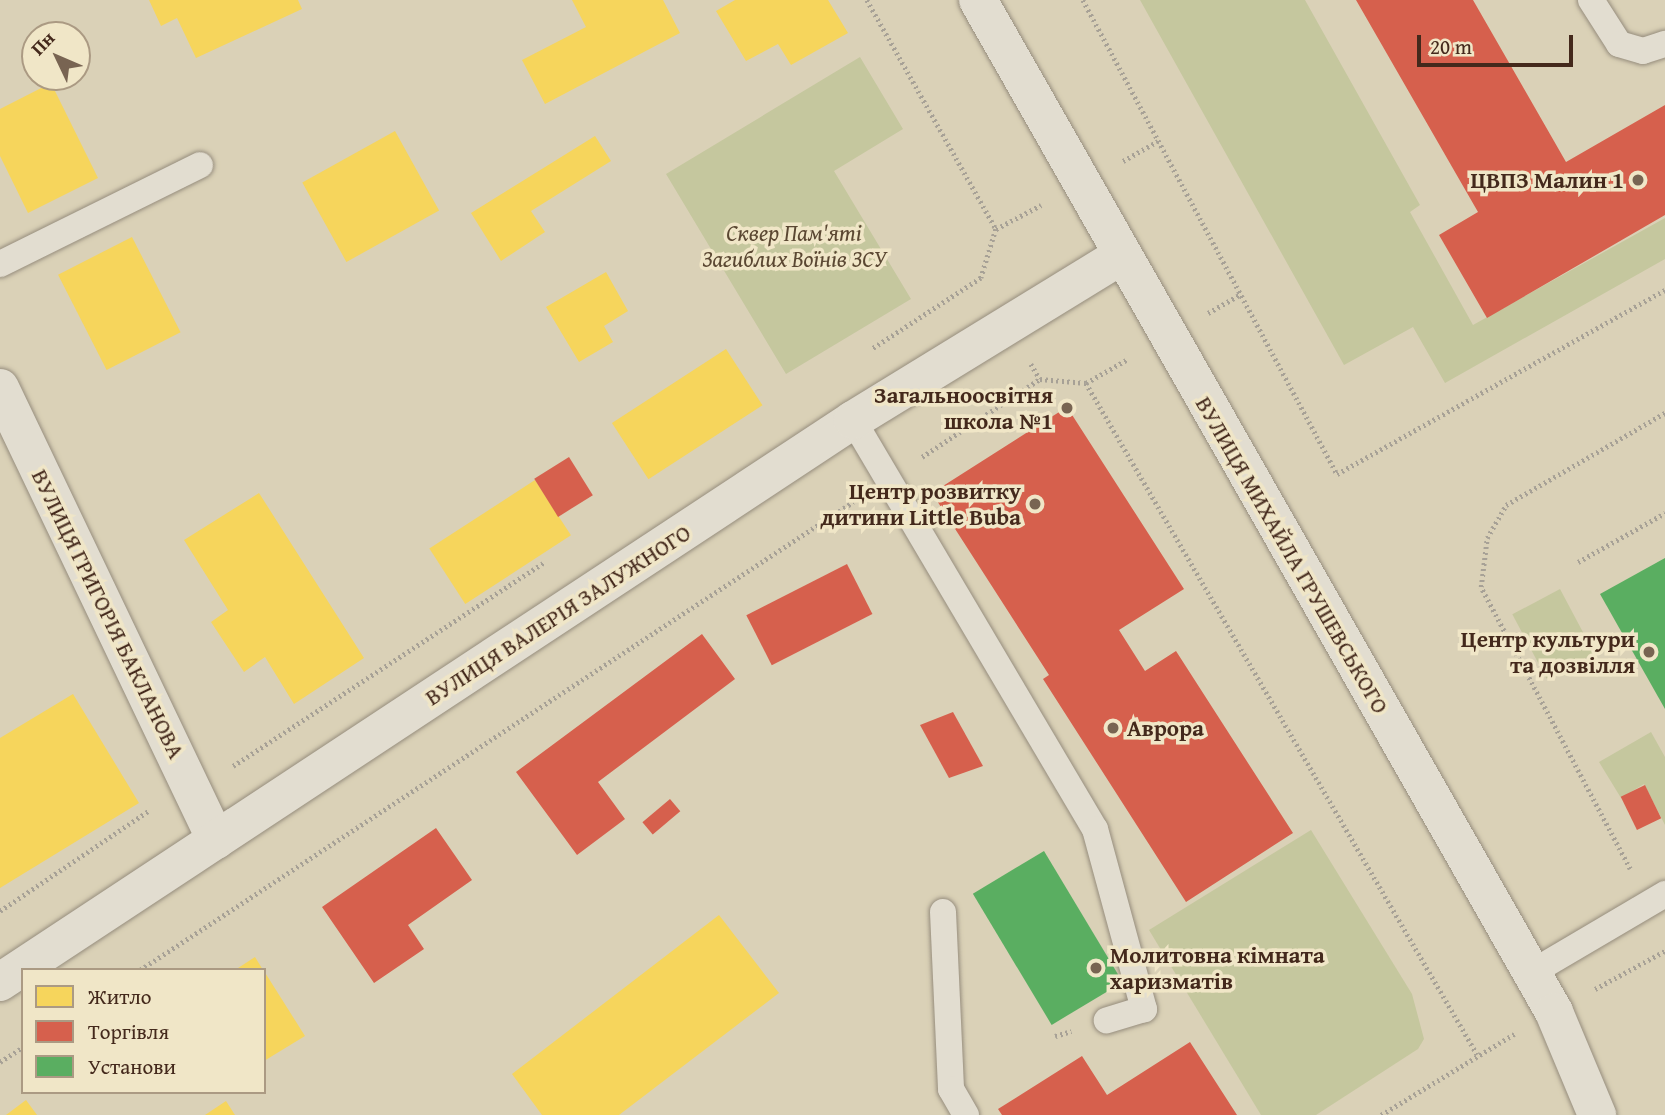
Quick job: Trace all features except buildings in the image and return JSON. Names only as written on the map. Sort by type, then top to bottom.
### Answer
[{"type":"street","name":"ВУЛИЦЯ МИХАЙЛА ГРУШЕВСЬКОГО","points":[[978,0],[1121,256],[1554,1012],[1597,1115]]},
{"type":"street","name":"ВУЛИЦЯ ВАЛЕРІЯ ЗАЛУЖНОГО","points":[[21,968],[853,420],[1121,256]]},
{"type":"street","name":"ВУЛИЦЯ ГРИГОРІЯ БАКЛАНОВА","points":[[0,388],[216,840]]},
{"type":"street","name":"ВУЛИЦЯ ВАЛЕРІЯ ЗАЛУЖНОГО","points":[[0,982],[21,968]]},
{"type":"lane","points":[[1591,0],[1619,44],[1643,51],[1665,44]]},
{"type":"lane","points":[[0,264],[200,165]]},
{"type":"lane","points":[[853,420],[1095,829],[1144,1009],[1107,1020]]},
{"type":"lane","points":[[1531,973],[1657,899]]},
{"type":"lane","points":[[943,912],[951,1089],[966,1115]]},
{"type":"path","points":[[865,354],[981,278],[996,229],[867,0]]},
{"type":"path","points":[[1083,0],[1338,474],[1665,290]]},
{"type":"path","points":[[143,968],[1040,379],[1086,383],[1477,1054],[1381,1115]]},
{"type":"path","points":[[1657,899],[1481,587],[1487,538],[1506,505],[1665,413]]},
{"type":"path","points":[[1578,562],[1665,513]]},
{"type":"path","points":[[229,768],[553,557]]},
{"type":"path","points":[[0,911],[150,810]]},
{"type":"path","points":[[1554,1012],[1665,951]]},
{"type":"path","points":[[0,1062],[21,1048]]},
{"type":"green space","points":[[1140,0],[1305,0],[1420,205],[1410,212],[1473,325],[1665,218],[1665,259],[1445,383],[1413,327],[1344,365]]},
{"type":"green space","name":"Сквер Пам'яті Загиблих Воїнів ЗСУ","points":[[860,57],[903,129],[834,171],[911,299],[786,374],[666,174]]},
{"type":"green space","points":[[1560,589],[1594,653],[1547,679],[1512,614]]},
{"type":"green space","points":[[1651,732],[1665,757],[1665,825],[1644,784],[1621,798],[1599,762]]},
{"type":"green space","points":[[1311,830],[1412,994],[1424,1039],[1418,1049],[1316,1115],[1261,1115],[1149,930]]},
{"type":"place","name":"ЦВПЗ Малин 1","points":[[1638,180]]},
{"type":"place","name":"Загальноосвітня школа №1","points":[[1067,408]]},
{"type":"place","name":"Центр розвитку дитини Little Buba","points":[[1035,504]]},
{"type":"place","name":"Центр культури та дозвілля","points":[[1649,652]]},
{"type":"place","name":"Аврора","points":[[1113,728]]},
{"type":"place","name":"Молитовна кімната харизматів","points":[[1096,968]]}]
